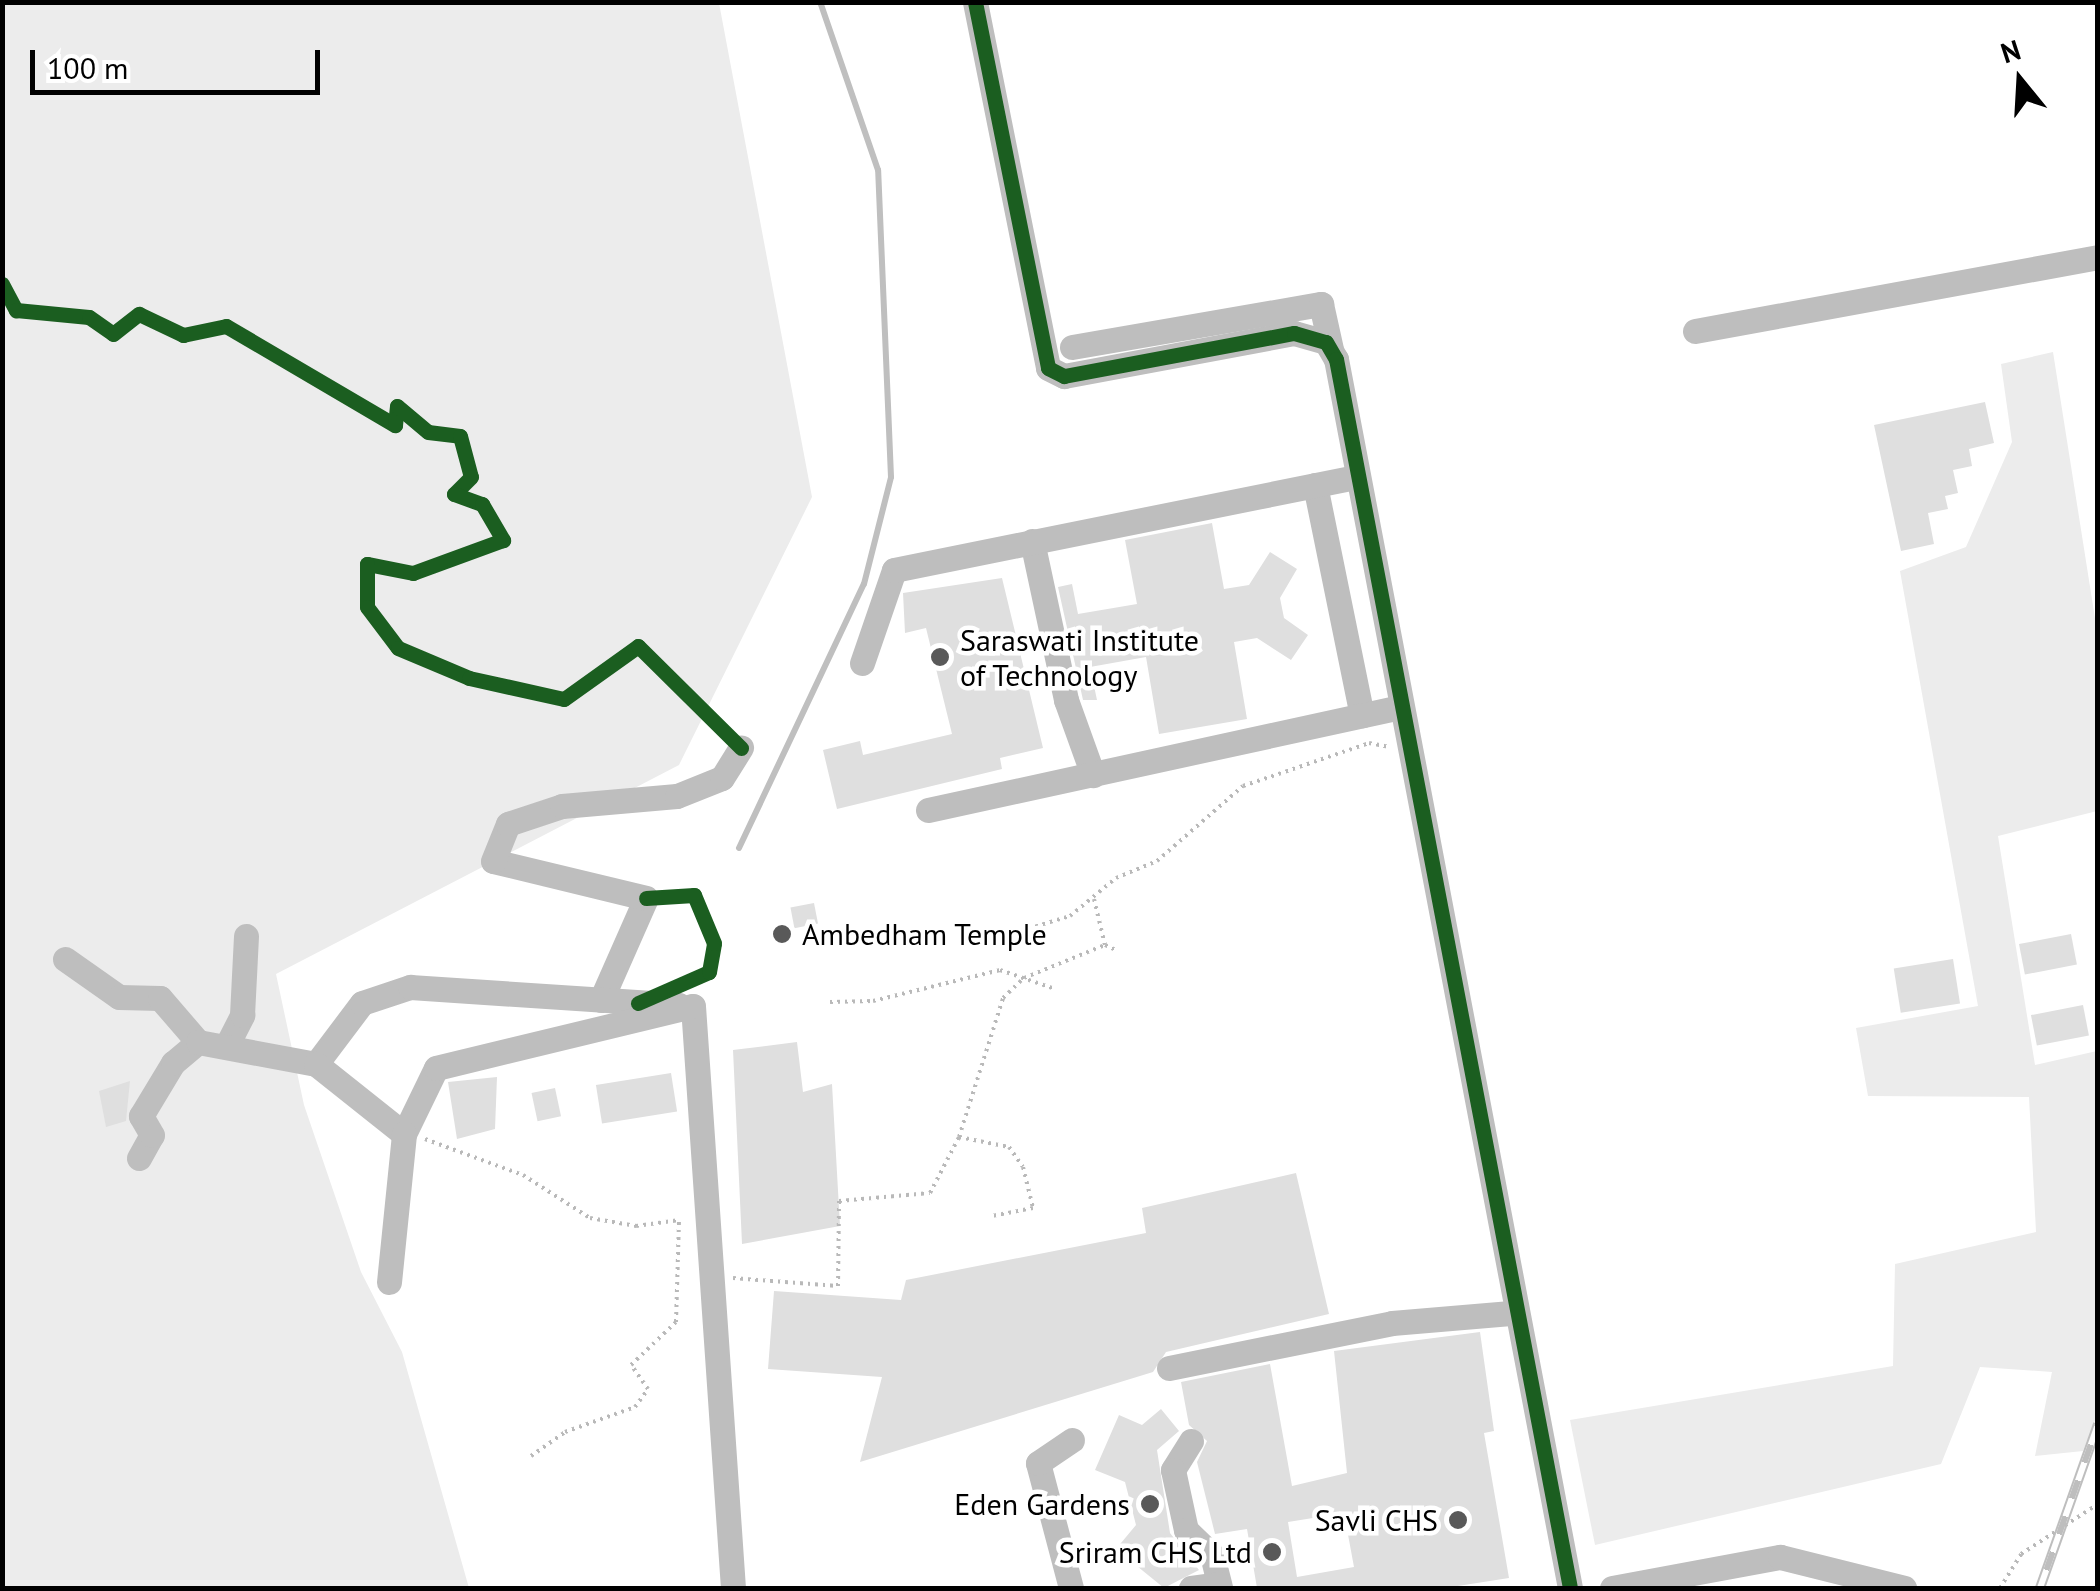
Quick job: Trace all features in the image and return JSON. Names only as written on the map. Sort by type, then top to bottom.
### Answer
[{"type":"street","points":[[975,2],[1048,368],[1064,376],[1294,333],[1331,349]]},
{"type":"street","points":[[1695,331],[2098,257]]},
{"type":"street","points":[[1072,347],[1320,304],[1356,477],[1511,1312],[1570,1588]]},
{"type":"street","points":[[862,664],[894,570],[1356,477]]},
{"type":"street","points":[[1315,485],[1362,715]]},
{"type":"street","points":[[1032,541],[1093,775]]},
{"type":"street","points":[[928,810],[1396,708]]},
{"type":"street","points":[[601,1000],[646,898],[493,861],[508,824],[562,806],[677,796],[722,778],[741,748]]},
{"type":"street","points":[[227,1045],[242,1015],[246,936]]},
{"type":"street","points":[[65,959],[119,998],[160,998],[198,1042],[227,1045],[274,1062],[316,1064],[404,1134]]},
{"type":"street","points":[[316,1064],[362,1003],[410,987],[693,1006]]},
{"type":"street","points":[[389,1282],[404,1134],[436,1068],[693,1006]]},
{"type":"street","points":[[693,1006],[733,1588]]},
{"type":"street","points":[[139,1158],[152,1135],[141,1116],[172,1063],[198,1042]]},
{"type":"street","points":[[1169,1368],[1392,1323],[1511,1312]]},
{"type":"street","points":[[1071,1588],[1038,1463],[1072,1440]]},
{"type":"street","points":[[1191,1441],[1173,1470],[1186,1530],[1212,1555],[1219,1586],[1191,1588]]},
{"type":"street","points":[[1612,1588],[1780,1557],[1904,1588]]},
{"type":"path","points":[[1014,933],[1070,916],[1157,861],[1243,786],[1370,743],[1404,750]]},
{"type":"path","points":[[1094,898],[1106,944],[1118,951]]},
{"type":"path","points":[[712,1276],[838,1286],[839,1202],[930,1193],[960,1137],[1003,998],[1024,978],[1106,944]]},
{"type":"path","points":[[830,1002],[873,1001],[1000,970],[1055,989]]},
{"type":"path","points":[[404,1134],[523,1175],[590,1218],[636,1226],[679,1220],[708,1229]]},
{"type":"path","points":[[960,1137],[1010,1147],[1022,1167],[1033,1208],[992,1216]]},
{"type":"path","points":[[531,1456],[635,1407],[648,1388],[631,1365],[676,1322],[679,1220]]},
{"type":"path","points":[[2000,1588],[2021,1554],[2098,1504]]},
{"type":"shaded area","points":[[2,3],[719,3],[812,497],[679,765],[276,974],[304,1105],[361,1272],[402,1352],[469,1588],[3,1588]]},
{"type":"shaded area","points":[[2053,352],[2097,631],[2097,811],[1998,836],[2035,1065],[2097,1051],[2097,1415],[2083,1451],[2035,1456],[2052,1372],[1980,1367],[1941,1464],[1595,1545],[1570,1420],[1893,1366],[1895,1264],[2036,1232],[2029,1097],[1868,1096],[1856,1028],[1978,1006],[1900,571],[1966,547],[2012,442],[2001,364]]},
{"type":"building","points":[[1985,402],[1994,443],[1969,449],[1972,466],[1953,470],[1958,493],[1945,496],[1948,509],[1928,513],[1934,544],[1901,551],[1874,425]]},
{"type":"building","points":[[1212,523],[1224,589],[1249,585],[1270,552],[1297,569],[1280,598],[1284,618],[1308,635],[1291,660],[1257,638],[1234,642],[1247,719],[1159,734],[1146,657],[1090,667],[1097,700],[1083,700],[1058,587],[1072,584],[1078,614],[1137,604],[1125,540]]},
{"type":"building","points":[[1002,578],[1043,748],[1000,758],[1002,769],[837,809],[823,750],[860,741],[863,755],[952,734],[926,628],[905,633],[903,593]]},
{"type":"building","points":[[814,903],[818,924],[794,928],[790,908]]},
{"type":"building","points":[[2071,934],[2077,964],[2025,975],[2019,944]]},
{"type":"building","points":[[1953,959],[1960,1003],[1901,1013],[1894,968]]},
{"type":"building","points":[[2083,1005],[2089,1035],[2037,1046],[2031,1015]]},
{"type":"building","points":[[797,1042],[803,1092],[832,1084],[840,1226],[742,1244],[733,1050]]},
{"type":"building","points":[[671,1073],[677,1112],[602,1123],[596,1085]]},
{"type":"building","points":[[497,1077],[495,1129],[457,1139],[448,1082]]},
{"type":"building","points":[[130,1081],[126,1121],[106,1127],[99,1091]]},
{"type":"building","points":[[555,1088],[561,1116],[538,1121],[532,1093]]},
{"type":"building","points":[[1296,1173],[1329,1314],[1166,1352],[1153,1372],[860,1462],[882,1377],[768,1369],[774,1291],[901,1300],[906,1280],[1146,1233],[1142,1208]]},
{"type":"building","points":[[1480,1332],[1494,1431],[1484,1433],[1509,1578],[1445,1588],[1257,1588],[1247,1529],[1215,1534],[1197,1462],[1207,1441],[1189,1425],[1181,1382],[1270,1364],[1292,1486],[1347,1473],[1334,1351]],"holes":[[[1344,1513],[1354,1567],[1297,1577],[1288,1522]]]},
{"type":"building","name":"Eden Gardens","points":[[1161,1409],[1179,1431],[1157,1450],[1170,1533],[1199,1570],[1164,1588],[1116,1549],[1136,1525],[1125,1482],[1095,1470],[1119,1415],[1142,1425]]},
{"type":"waterway","points":[[739,848],[864,584],[891,477],[878,170],[820,2]]},
{"type":"railway","points":[[2040,1588],[2098,1424]]},
{"type":"cycle path","points":[[975,2],[1048,368],[1064,376],[1294,333],[1326,342],[1336,359],[1570,1588]]},
{"type":"cycle path","points":[[2,284],[16,310],[89,317],[113,334],[139,314],[183,335],[226,326],[395,425],[397,406],[428,432],[460,436],[471,477],[454,494],[482,504],[503,540],[413,573],[367,564],[367,607],[398,648],[469,678],[564,699],[638,646],[741,748]]},
{"type":"cycle path","points":[[638,1003],[709,972],[714,943],[694,895],[646,898]]},
{"type":"place","name":"Saraswati Institute of Technology","points":[[940,657]]},
{"type":"place","name":"Ambedham Temple","points":[[782,934]]},
{"type":"place","name":"Eden Gardens","points":[[1150,1504]]},
{"type":"place","name":"Savli CHS","points":[[1458,1520]]},
{"type":"place","name":"Sriram CHS Ltd","points":[[1272,1552]]}]
